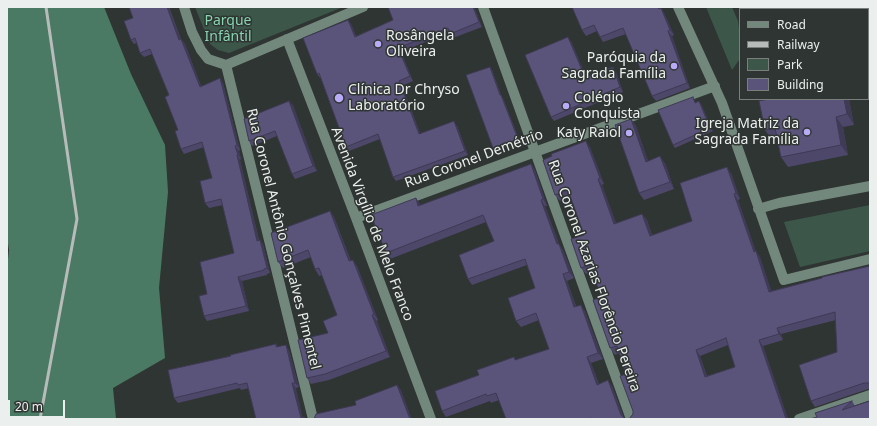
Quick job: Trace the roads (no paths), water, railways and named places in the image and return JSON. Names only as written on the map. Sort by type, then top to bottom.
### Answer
[{"type":"street","points":[[184,7],[192,32],[200,50],[208,59],[226,65],[362,7]]},
{"type":"street","name":"Rua Coronel Azarias Florêncio Pereira","points":[[483,7],[631,419]]},
{"type":"street","points":[[678,7],[725,110],[758,209],[784,280],[870,259]]},
{"type":"street","name":"Avenida Virgílio de Melo Franco","points":[[287,39],[431,419]]},
{"type":"street","name":"Rua Coronel Antônio Gonçalves Pimentel","points":[[226,65],[313,419]]},
{"type":"street","name":"Rua Coronel Demétrio","points":[[356,218],[715,86]]},
{"type":"street","points":[[758,209],[779,203],[870,186]]},
{"type":"street","points":[[799,419],[870,395]]},
{"type":"railway","points":[[40,419],[77,219],[46,7]]},
{"type":"place","name":"Rosângela Oliveira","points":[[378,44]]},
{"type":"place","name":"Paróquia da Sagrada Família","points":[[674,66]]},
{"type":"place","name":"Clínica Dr Chryso Laboratório","points":[[339,98]]},
{"type":"place","name":"Colégio Conquista","points":[[566,106]]},
{"type":"place","name":"Igreja Matriz da Sagrada Família","points":[[807,132]]},
{"type":"place","name":"Katy Raiol","points":[[629,133]]},
{"type":"park label","name":"Parque Infântil","points":[[228,30]]}]
